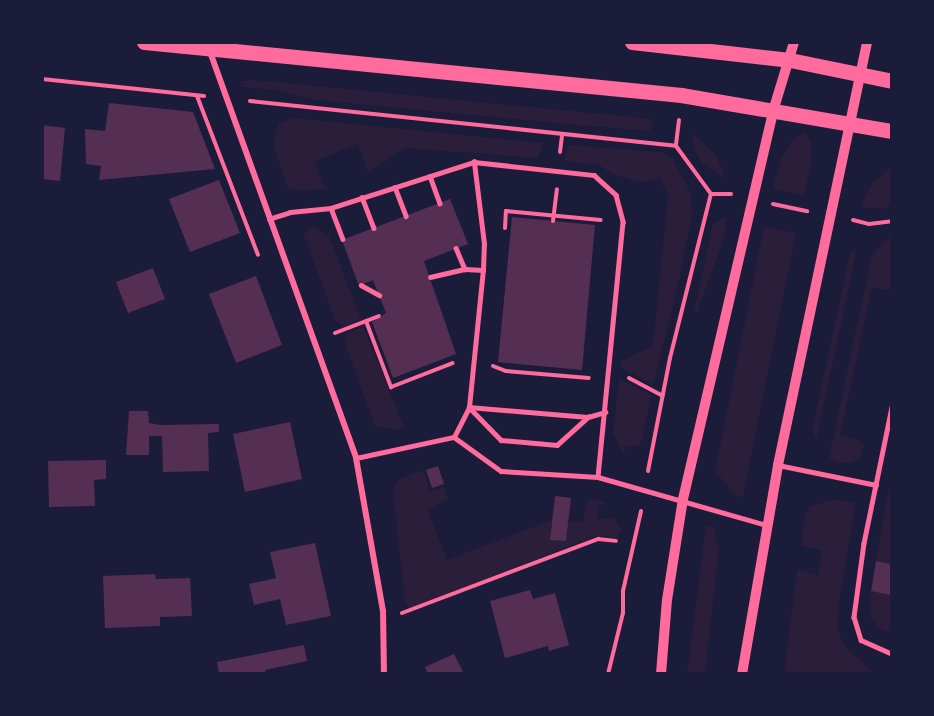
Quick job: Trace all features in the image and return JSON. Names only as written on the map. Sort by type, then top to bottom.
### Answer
[{"type":"main road","points":[[144,42],[639,90],[774,108],[892,131]]},
{"type":"main road","points":[[632,42],[790,60],[892,81]]},
{"type":"street","points":[[661,674],[667,600],[683,500],[774,108],[794,42]]},
{"type":"street","points":[[742,674],[778,465],[867,42]]},
{"type":"street","points":[[209,48],[224,99],[356,458],[383,611],[384,674]]},
{"type":"lane","points":[[268,219],[290,212],[331,208],[474,162],[594,175],[616,195],[623,222],[598,477]]},
{"type":"lane","points":[[454,437],[469,407],[483,270],[484,244],[474,162]]},
{"type":"lane","points":[[430,176],[440,203]]},
{"type":"lane","points":[[395,187],[406,216]]},
{"type":"lane","points":[[362,197],[374,228]]},
{"type":"lane","points":[[331,208],[343,239]]},
{"type":"lane","points":[[456,248],[465,269]]},
{"type":"lane","points":[[430,277],[465,269],[483,270]]},
{"type":"lane","points":[[361,285],[379,295]]},
{"type":"lane","points":[[469,407],[588,417],[605,412]]},
{"type":"lane","points":[[469,407],[501,440],[557,445],[588,417]]},
{"type":"lane","points":[[892,407],[876,484],[854,617],[861,640],[892,654]]},
{"type":"lane","points":[[356,458],[454,437],[501,471],[598,477],[767,525]]},
{"type":"lane","points":[[778,465],[876,484]]},
{"type":"path","points":[[42,79],[676,146]]},
{"type":"path","points":[[197,96],[259,260]]},
{"type":"path","points":[[650,462],[663,396],[711,194],[676,146],[679,123]]},
{"type":"path","points":[[560,160],[562,135]]},
{"type":"path","points":[[553,218],[558,180]]},
{"type":"path","points":[[711,194],[729,193]]},
{"type":"path","points":[[770,203],[802,210]]},
{"type":"path","points":[[504,240],[506,211],[553,218],[598,220]]},
{"type":"path","points":[[854,220],[869,224],[892,220]]},
{"type":"path","points":[[335,333],[386,313]]},
{"type":"path","points":[[366,321],[391,387],[459,361]]},
{"type":"path","points":[[496,354],[492,366],[506,371],[582,379]]},
{"type":"path","points":[[631,379],[663,396]]},
{"type":"path","points":[[608,674],[624,613],[624,591],[638,527]]},
{"type":"path","points":[[400,614],[598,539],[616,541]]},
{"type":"shaded area","points":[[254,80],[653,119],[650,131],[315,100],[276,90],[240,87],[244,81]]},
{"type":"shaded area","points":[[292,118],[544,143],[538,158],[405,148],[368,172],[358,144],[315,161],[325,189],[301,191],[288,188],[273,144],[278,125]]},
{"type":"shaded area","points":[[691,132],[716,155],[726,179],[703,164],[694,149]]},
{"type":"shaded area","points":[[804,132],[811,141],[811,165],[804,196],[773,188],[781,158],[793,140]]},
{"type":"shaded area","points":[[568,145],[660,152],[672,158],[691,194],[692,216],[677,290],[653,385],[620,367],[622,361],[653,345],[668,196],[660,178],[639,182],[611,173],[599,165],[564,161]]},
{"type":"shaded area","points":[[892,166],[892,204],[884,209],[861,207],[870,186]]},
{"type":"shaded area","points":[[727,217],[723,241],[697,313],[694,312],[713,223]]},
{"type":"shaded area","points":[[313,227],[329,236],[361,319],[344,326],[336,322],[303,233]]},
{"type":"shaded area","points":[[764,227],[796,233],[743,497],[736,496],[715,471]]},
{"type":"shaded area","points":[[892,234],[892,291],[872,287],[840,435],[859,440],[864,445],[861,456],[852,463],[840,463],[829,458],[872,255]]},
{"type":"shaded area","points":[[851,250],[856,253],[816,440],[812,430]]},
{"type":"shaded area","points":[[363,327],[404,426],[398,430],[375,426],[344,341],[347,333]]},
{"type":"shaded area","points":[[619,379],[651,395],[643,437],[639,445],[626,447],[624,454],[613,433]]},
{"type":"shaded area","points":[[423,470],[430,491],[444,487],[448,499],[428,510],[447,560],[552,520],[550,539],[566,541],[568,521],[583,522],[586,501],[594,499],[609,505],[599,504],[598,519],[615,518],[622,531],[616,538],[598,535],[409,609],[405,602],[393,491],[398,480]]},
{"type":"shaded area","points":[[889,488],[892,489],[892,564],[876,561]]},
{"type":"shaded area","points":[[835,499],[856,503],[839,600],[838,631],[845,647],[876,674],[784,674],[797,569],[818,575],[822,550],[801,546],[804,517],[810,506]]},
{"type":"shaded area","points":[[706,526],[713,526],[719,549],[705,674],[687,674]]},
{"type":"shaded area","points":[[892,584],[892,632],[883,631],[871,620],[871,591],[890,595]]},
{"type":"building","points":[[109,103],[193,112],[215,169],[99,180],[101,166],[86,164],[85,129],[105,131]]},
{"type":"building","points":[[42,125],[65,128],[60,181],[42,179]]},
{"type":"building","points":[[219,180],[240,233],[190,252],[169,199]]},
{"type":"building","points":[[450,199],[468,244],[424,261],[456,354],[393,378],[372,322],[386,313],[373,280],[359,286],[342,240]]},
{"type":"building","points":[[512,217],[595,225],[582,370],[498,362]]},
{"type":"building","points":[[153,268],[165,299],[128,313],[116,282]]},
{"type":"building","points":[[256,276],[282,345],[236,363],[209,294]]},
{"type":"building","points":[[129,411],[148,411],[149,423],[160,425],[219,424],[219,432],[208,433],[209,471],[163,472],[162,436],[149,436],[149,455],[126,455]]},
{"type":"building","points":[[290,422],[302,479],[245,492],[233,434]]},
{"type":"building","points":[[106,460],[106,479],[94,480],[95,506],[49,507],[48,461]]},
{"type":"building","points":[[438,466],[444,484],[432,488],[426,470]]},
{"type":"building","points":[[555,496],[571,498],[566,541],[550,540]]},
{"type":"building","points":[[315,543],[331,616],[286,625],[280,599],[254,605],[249,584],[276,578],[270,552]]},
{"type":"building","points":[[876,561],[892,564],[890,595],[871,591]]},
{"type":"building","points":[[155,574],[156,579],[190,578],[192,616],[160,617],[160,626],[105,628],[103,576]]},
{"type":"building","points":[[530,590],[533,599],[555,593],[569,645],[549,651],[548,646],[505,658],[490,601]]},
{"type":"building","points":[[304,645],[307,661],[265,670],[266,674],[219,674],[217,662]]},
{"type":"building","points":[[454,654],[464,674],[428,674],[425,667]]}]
